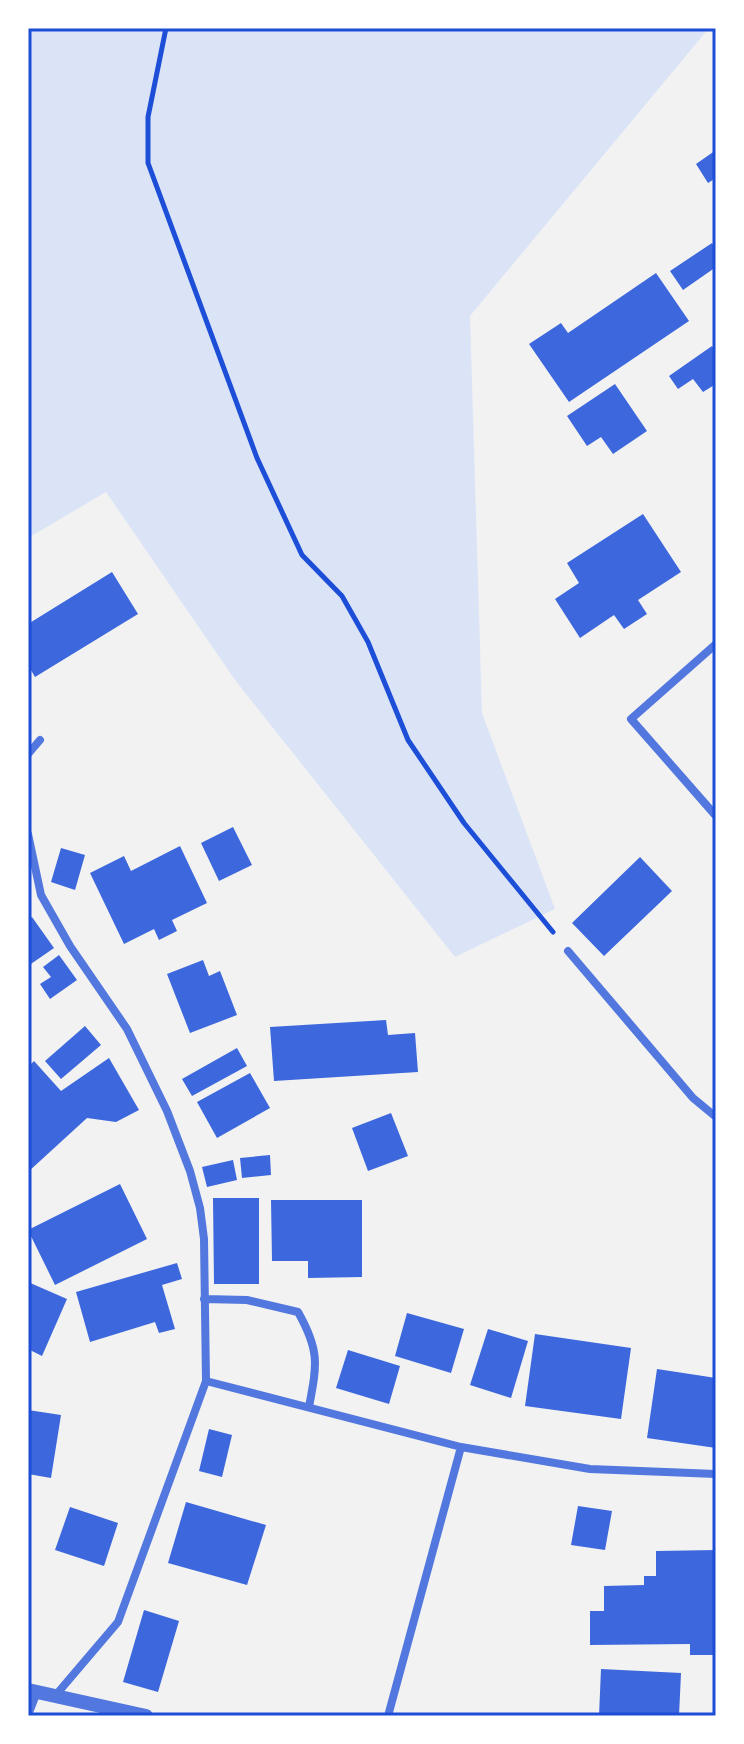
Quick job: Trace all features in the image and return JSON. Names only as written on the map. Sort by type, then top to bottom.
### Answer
[{"type":"street","points":[[716,644],[631,719],[716,816]]},
{"type":"street","points":[[28,754],[40,740]]},
{"type":"street","points":[[28,834],[41,895],[70,946],[127,1029],[167,1111],[186,1159],[200,1208],[204,1239],[206,1381],[118,1622],[55,1696]]},
{"type":"street","points":[[568,951],[693,1098],[716,1117]]},
{"type":"street","points":[[204,1299],[247,1300],[298,1312],[311,1335],[317,1365],[309,1407]]},
{"type":"street","points":[[206,1381],[461,1447],[590,1469],[716,1474]]},
{"type":"street","points":[[388,1716],[461,1447]]},
{"type":"street","points":[[28,1715],[32,1691],[146,1716]]},
{"type":"path","points":[[166,28],[148,117],[148,163],[257,458],[302,555],[342,596],[368,642],[408,740],[464,823],[568,951]]},
{"type":"shaded area","points":[[28,28],[709,28],[470,316],[482,713],[555,909],[455,957],[235,680],[106,492],[28,538]]},
{"type":"building","points":[[716,150],[716,178],[708,183],[696,164]]},
{"type":"building","points":[[712,243],[716,249],[716,267],[683,290],[670,271]]},
{"type":"building","points":[[656,273],[689,321],[569,402],[529,344],[561,323],[568,333]]},
{"type":"building","points":[[712,346],[716,352],[716,384],[703,392],[693,379],[678,389],[669,376]]},
{"type":"building","points":[[615,384],[647,431],[613,454],[601,437],[587,446],[567,416]]},
{"type":"building","points":[[643,514],[681,572],[638,600],[647,614],[624,629],[614,615],[580,638],[555,599],[579,583],[567,563]]},
{"type":"building","points":[[112,572],[138,614],[35,677],[28,665],[28,624]]},
{"type":"building","points":[[233,827],[252,865],[219,881],[201,843]]},
{"type":"building","points":[[180,846],[207,903],[172,920],[177,931],[159,940],[154,929],[124,944],[90,873],[124,856],[131,871]]},
{"type":"building","points":[[61,848],[85,855],[75,890],[51,882]]},
{"type":"building","points":[[640,857],[672,891],[604,956],[572,923]]},
{"type":"building","points":[[32,917],[54,948],[28,966],[28,919]]},
{"type":"building","points":[[59,955],[77,980],[50,999],[40,984],[51,977],[43,967]]},
{"type":"building","points":[[203,960],[209,976],[220,971],[237,1015],[190,1033],[167,974]]},
{"type":"building","points":[[386,1020],[388,1035],[415,1033],[418,1072],[274,1081],[270,1027]]},
{"type":"building","points":[[85,1026],[101,1045],[61,1079],[45,1061]]},
{"type":"building","points":[[237,1048],[247,1066],[192,1096],[182,1079]]},
{"type":"building","points":[[109,1058],[139,1110],[116,1122],[87,1118],[28,1172],[28,1067],[34,1061],[61,1091]]},
{"type":"building","points":[[250,1073],[270,1108],[217,1138],[197,1102]]},
{"type":"building","points":[[391,1113],[408,1156],[368,1171],[352,1128]]},
{"type":"building","points":[[270,1155],[271,1175],[242,1178],[240,1158]]},
{"type":"building","points":[[233,1160],[237,1180],[207,1187],[202,1167]]},
{"type":"building","points":[[120,1184],[147,1239],[55,1285],[28,1230]]},
{"type":"building","points":[[213,1198],[259,1198],[259,1284],[214,1284]]},
{"type":"building","points":[[271,1200],[362,1200],[362,1277],[308,1278],[308,1261],[272,1261]]},
{"type":"building","points":[[177,1263],[182,1279],[162,1285],[175,1329],[159,1333],[155,1322],[90,1342],[76,1292]]},
{"type":"building","points":[[28,1282],[67,1299],[42,1356],[28,1349]]},
{"type":"building","points":[[407,1313],[464,1329],[451,1373],[395,1356]]},
{"type":"building","points":[[488,1329],[528,1341],[511,1398],[470,1385]]},
{"type":"building","points":[[535,1334],[631,1348],[621,1419],[525,1406]]},
{"type":"building","points":[[348,1350],[400,1366],[389,1404],[336,1388]]},
{"type":"building","points":[[657,1369],[716,1378],[716,1448],[647,1438]]},
{"type":"building","points":[[28,1410],[61,1415],[51,1478],[28,1474]]},
{"type":"building","points":[[209,1429],[232,1435],[222,1477],[199,1471]]},
{"type":"building","points":[[186,1502],[266,1525],[247,1585],[168,1563]]},
{"type":"building","points":[[578,1506],[612,1511],[605,1550],[571,1545]]},
{"type":"building","points":[[70,1507],[118,1523],[104,1566],[55,1550]]},
{"type":"building","points":[[716,1550],[716,1655],[690,1655],[690,1644],[590,1645],[590,1611],[604,1611],[604,1586],[644,1585],[644,1576],[656,1576],[656,1551]]},
{"type":"building","points":[[144,1610],[179,1621],[158,1692],[123,1682]]},
{"type":"building","points":[[601,1669],[681,1673],[679,1716],[599,1716]]}]
